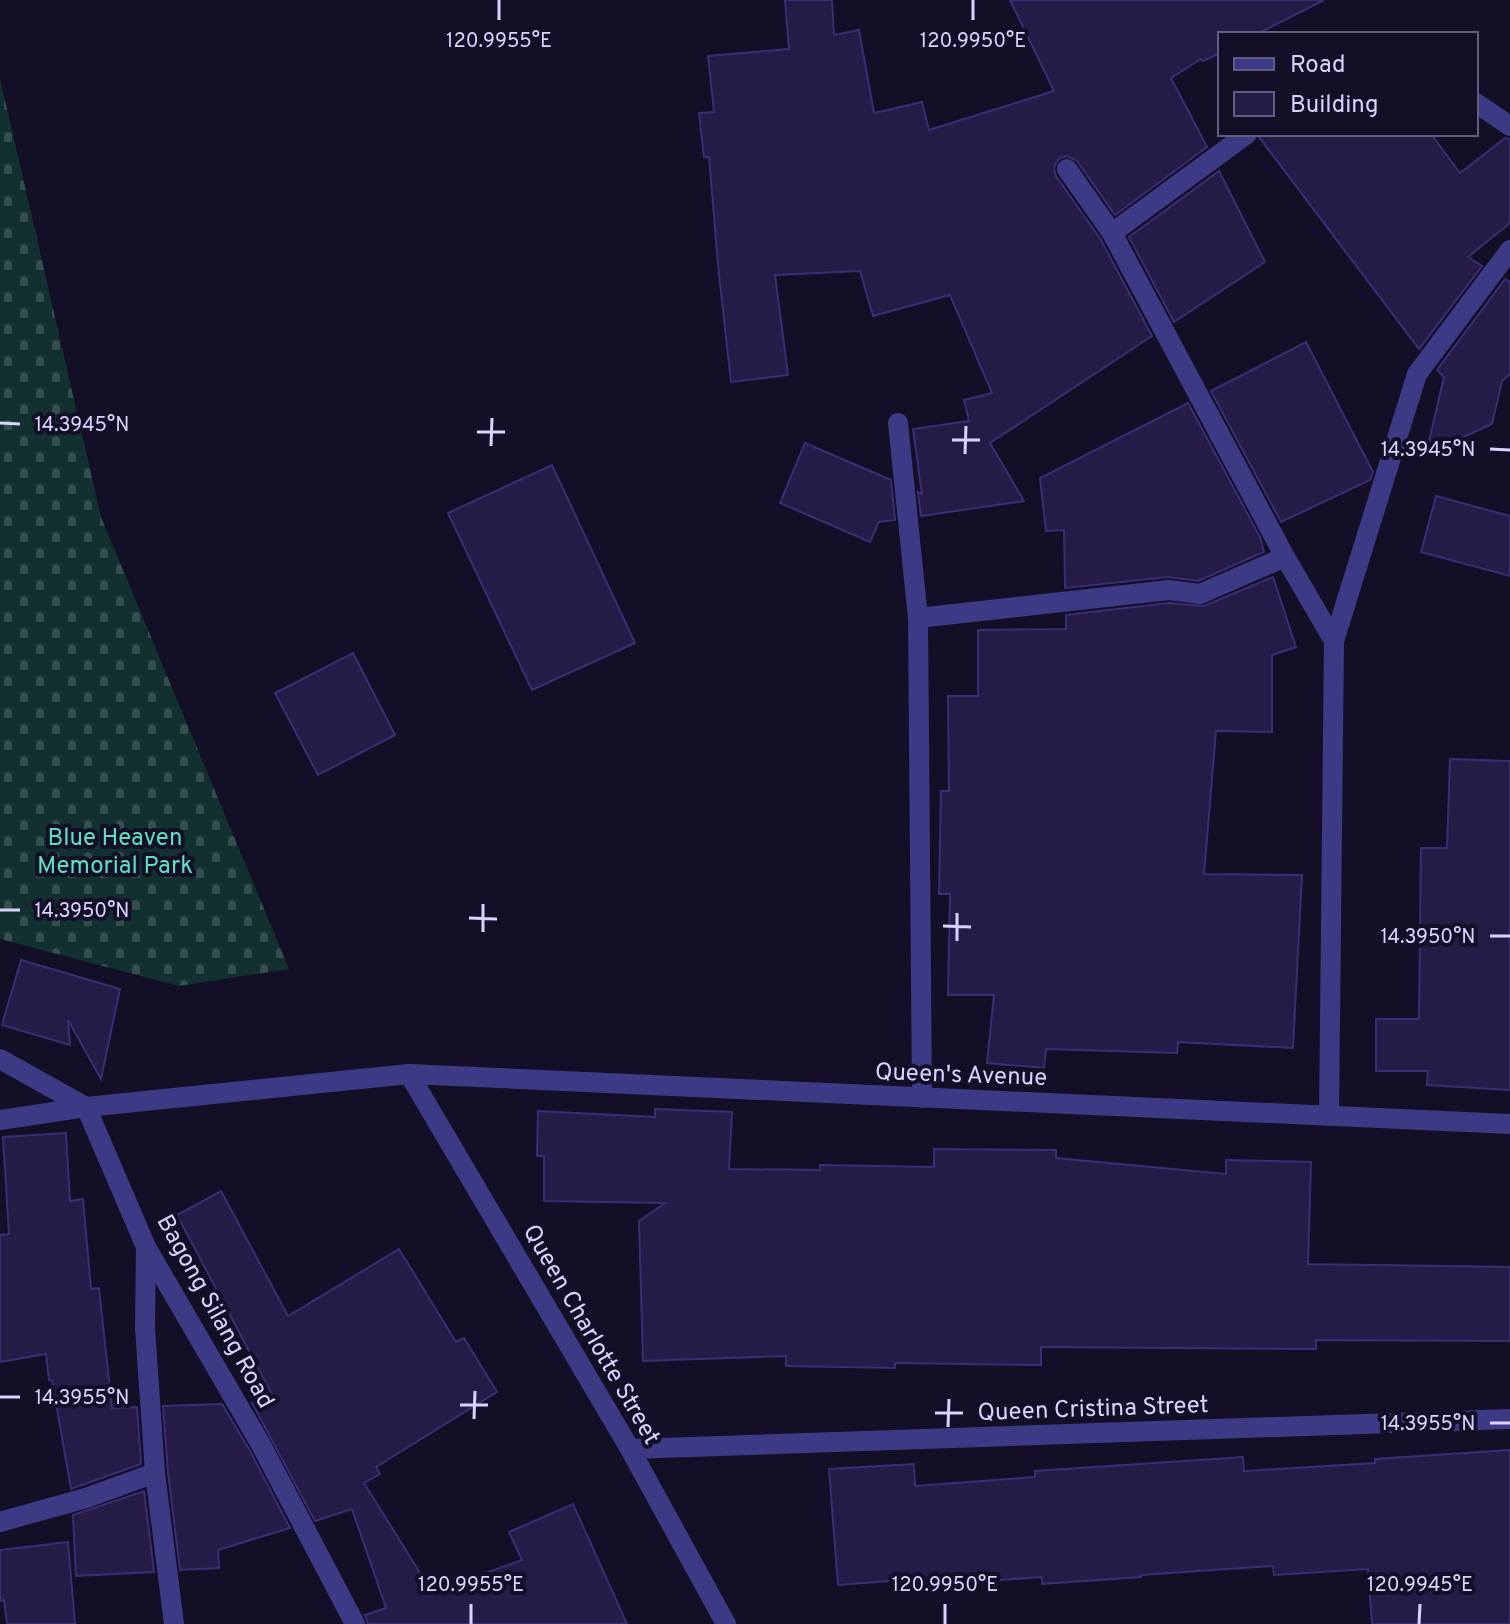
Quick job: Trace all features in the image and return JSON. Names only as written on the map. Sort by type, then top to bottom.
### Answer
[{"type":"street","points":[[1478,104],[1510,126]]},
{"type":"street","points":[[1112,233],[1244,136]]},
{"type":"street","points":[[1067,169],[1112,233],[1285,557],[1334,641]]},
{"type":"street","points":[[1329,1115],[1334,641],[1417,374],[1510,250]]},
{"type":"street","points":[[898,423],[918,618],[922,1098]]},
{"type":"street","points":[[918,618],[1169,590],[1200,594],[1285,557]]},
{"type":"street","points":[[0,1059],[86,1107]]},
{"type":"street","name":"Queen's Avenue","points":[[0,1120],[86,1107],[409,1074],[1510,1124]]},
{"type":"street","name":"Queen Charlotte Street","points":[[409,1074],[630,1449],[726,1624]]},
{"type":"street","name":"Bagong Silang Road","points":[[86,1107],[146,1247],[260,1443],[355,1624]]},
{"type":"street","points":[[146,1247],[145,1328],[155,1473],[174,1624]]},
{"type":"street","name":"Queen Cristina Street","points":[[630,1449],[1510,1419]]},
{"type":"street","points":[[0,1522],[86,1498],[155,1473]]},
{"type":"green space","name":"Blue Heaven Memorial Park","points":[[0,78],[101,517],[289,969],[179,986],[0,939]]},
{"type":"building","points":[[785,0],[832,0],[834,35],[859,30],[874,113],[922,102],[929,130],[1054,91],[1010,0],[1324,0],[1261,32],[1218,32],[1218,54],[1203,61],[1201,59],[1171,78],[1207,147],[1115,215],[1077,161],[1067,156],[1056,163],[1056,176],[1101,240],[1152,336],[990,443],[1024,501],[921,516],[918,492],[922,494],[913,429],[969,421],[964,400],[992,393],[950,295],[873,316],[860,271],[775,275],[788,375],[731,382],[709,157],[704,157],[699,113],[714,112],[708,56],[789,49]]},
{"type":"building","points":[[1432,136],[1460,173],[1505,138],[1510,139],[1510,223],[1468,257],[1482,266],[1419,349],[1259,137]]},
{"type":"building","points":[[1219,171],[1265,262],[1174,322],[1129,237]]},
{"type":"building","points":[[1505,279],[1510,282],[1510,374],[1502,381],[1492,424],[1426,454],[1444,377],[1437,370]]},
{"type":"building","points":[[1306,342],[1373,472],[1370,480],[1281,522],[1211,391]]},
{"type":"building","points":[[1188,403],[1260,537],[1264,552],[1198,581],[1168,577],[1065,588],[1064,530],[1046,531],[1040,478]]},
{"type":"building","points":[[805,443],[891,480],[895,520],[879,522],[870,542],[780,503]]},
{"type":"building","points":[[552,465],[635,643],[532,690],[448,513]]},
{"type":"building","points":[[1436,496],[1510,516],[1510,576],[1421,552]]},
{"type":"building","points":[[1273,577],[1296,647],[1272,655],[1272,732],[1216,731],[1204,874],[1302,875],[1293,1048],[1178,1042],[1177,1053],[1046,1049],[1044,1068],[987,1063],[994,995],[948,995],[950,894],[939,894],[941,791],[949,791],[948,696],[978,696],[978,630],[1066,629],[1066,615],[1169,603],[1204,606]]},
{"type":"building","points":[[353,653],[395,735],[318,775],[275,693]]},
{"type":"building","points":[[1450,759],[1510,761],[1510,1090],[1427,1085],[1428,1071],[1376,1071],[1376,1019],[1419,1019],[1421,848],[1447,848]]},
{"type":"building","points":[[21,960],[120,989],[101,1079],[68,1020],[70,1045],[2,1025]]},
{"type":"building","points":[[655,1109],[732,1112],[729,1169],[820,1170],[820,1165],[934,1167],[934,1149],[1056,1150],[1056,1158],[1226,1174],[1226,1160],[1311,1162],[1308,1264],[1510,1267],[1510,1341],[1316,1340],[1316,1349],[1041,1347],[1041,1365],[895,1363],[895,1368],[786,1366],[786,1356],[643,1361],[639,1221],[665,1203],[544,1201],[544,1156],[537,1156],[538,1111],[655,1117]]},
{"type":"building","points":[[66,1133],[70,1201],[83,1199],[91,1289],[99,1288],[112,1408],[137,1407],[141,1464],[71,1489],[46,1354],[0,1362],[0,1235],[9,1234],[3,1137]]},
{"type":"building","points":[[221,1191],[288,1316],[399,1249],[456,1342],[464,1338],[497,1392],[376,1467],[380,1474],[364,1483],[432,1592],[522,1560],[509,1532],[573,1504],[627,1624],[368,1624],[365,1615],[386,1608],[352,1509],[315,1521],[252,1403],[276,1402],[177,1215]]},
{"type":"building","points":[[222,1404],[290,1528],[218,1550],[219,1568],[180,1570],[163,1406]]},
{"type":"building","points":[[1510,1450],[1510,1624],[1372,1624],[1368,1569],[1274,1575],[1273,1566],[1042,1584],[1042,1577],[945,1584],[944,1577],[838,1585],[829,1469],[914,1464],[915,1486],[1035,1477],[1035,1471],[1243,1457],[1244,1471]]},
{"type":"building","points":[[144,1491],[154,1572],[76,1576],[73,1515]]},
{"type":"building","points":[[68,1542],[75,1624],[7,1624],[4,1600],[0,1601],[0,1550]]}]
